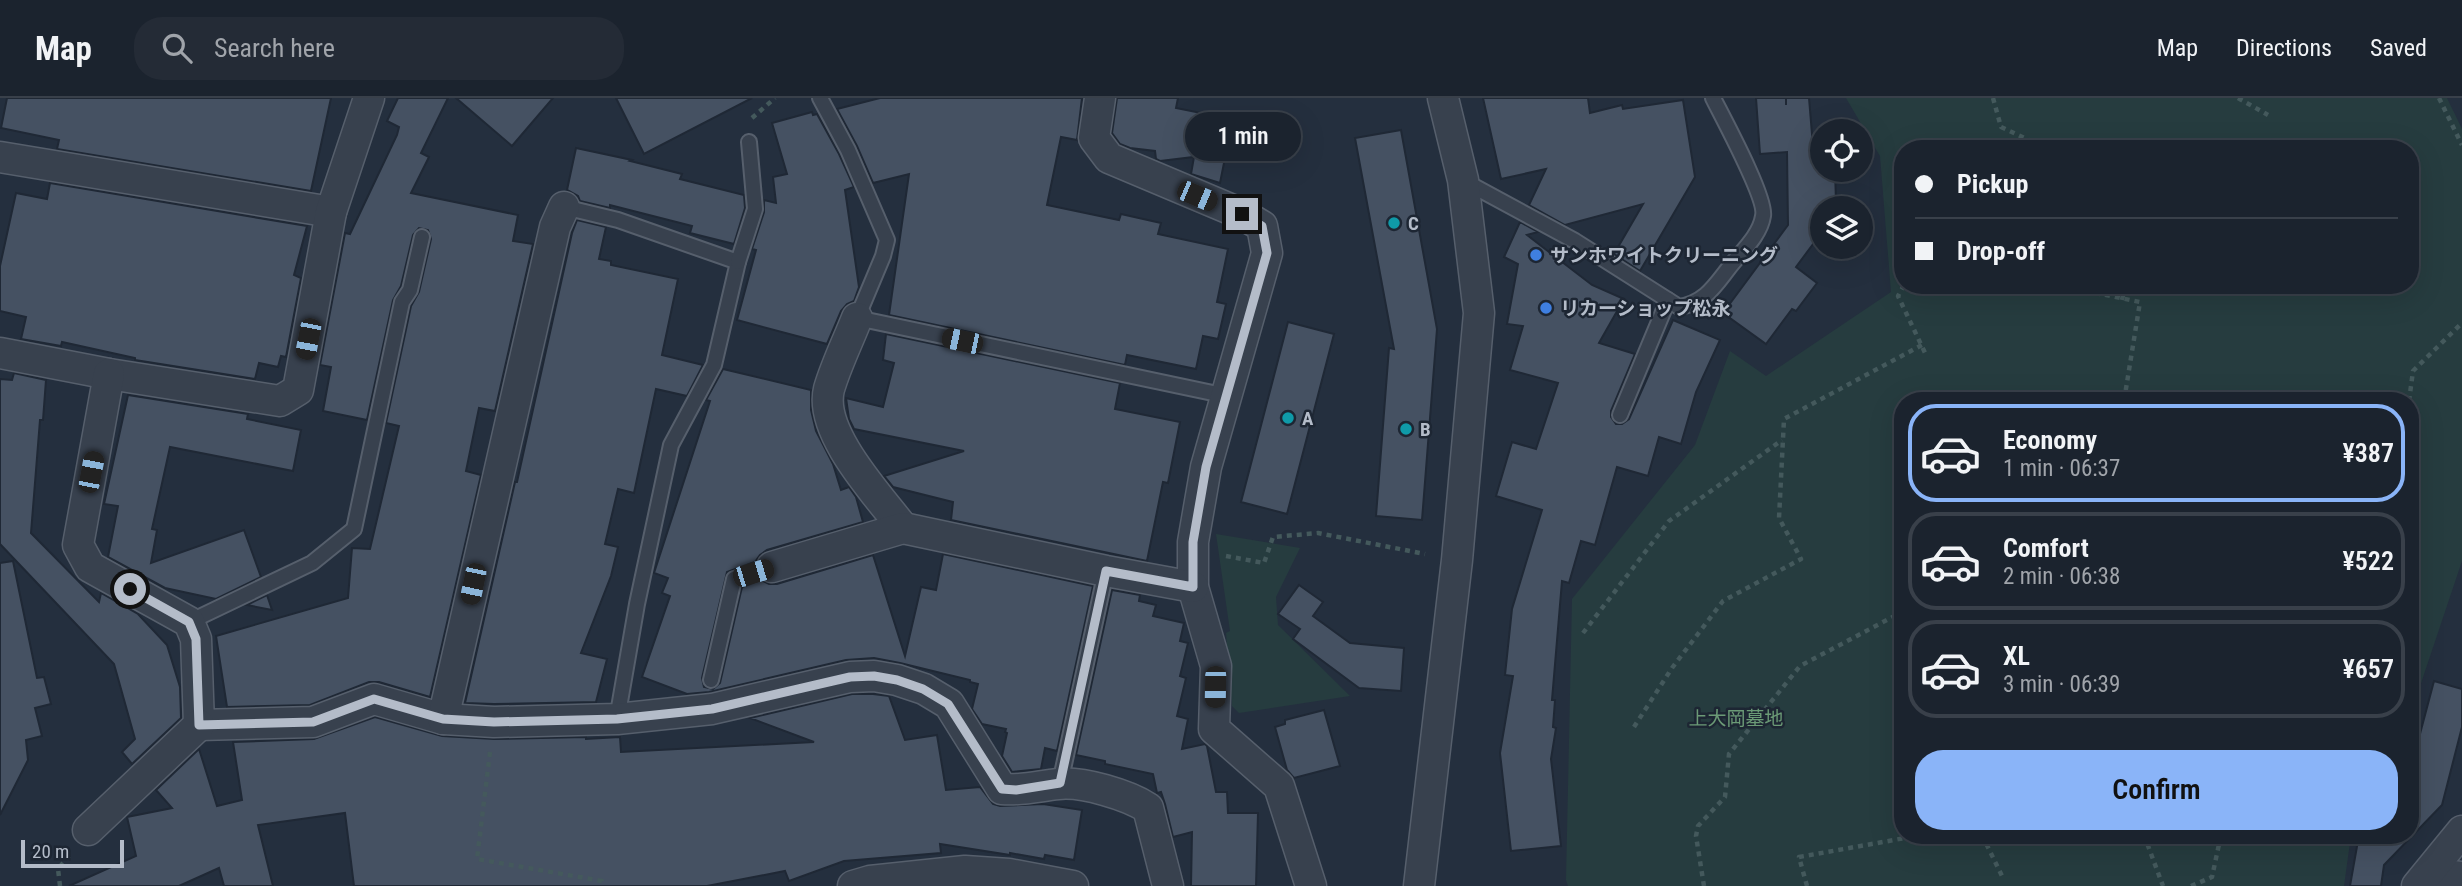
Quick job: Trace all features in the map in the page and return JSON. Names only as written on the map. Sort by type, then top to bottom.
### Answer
[{"type":"street","points":[[0,353],[109,374],[280,401],[298,390],[331,212],[369,98]]},
{"type":"street","points":[[1100,98],[1094,138],[1109,158],[1242,214],[1262,226],[1267,253],[1206,467],[1193,542],[1193,587],[1216,666],[1214,729],[1279,786],[1311,886]]},
{"type":"street","points":[[1419,886],[1457,560],[1479,313],[1462,180],[1443,98]]},
{"type":"street","points":[[0,157],[331,212]]},
{"type":"street","points":[[443,719],[555,227],[565,207]]},
{"type":"street","points":[[857,318],[829,391],[828,410],[834,434],[903,528]]},
{"type":"street","points":[[109,374],[78,545],[90,567],[189,622],[196,639],[199,725]]},
{"type":"street","points":[[772,567],[903,528],[1193,587]]},
{"type":"street","points":[[88,830],[199,725],[313,722],[374,699],[443,719],[494,722],[617,719],[712,709],[850,677],[874,676],[923,689],[948,704],[1002,789],[1016,790],[1075,783],[1138,801],[1148,808],[1168,886]]},
{"type":"street","points":[[2423,880],[2462,831]]},
{"type":"street","points":[[853,886],[870,881],[965,871],[1009,874],[1073,886]]},
{"type":"street","points":[[2423,880],[2462,877]]},
{"type":"lane","points":[[820,98],[848,149],[887,240],[857,318],[1227,396]]},
{"type":"lane","points":[[1462,180],[1575,241],[1679,307],[1690,305],[1706,297],[1760,228],[1764,212],[1713,98]]},
{"type":"lane","points":[[617,719],[637,604],[671,445],[714,365],[738,262],[755,209],[749,142]]},
{"type":"lane","points":[[565,207],[631,225],[738,262]]},
{"type":"lane","points":[[189,622],[312,563],[354,529],[402,302],[410,290],[422,237]]},
{"type":"lane","points":[[1620,415],[1668,300]]},
{"type":"lane","points":[[711,680],[734,579],[772,567]]},
{"type":"lane","points":[[1060,783],[1106,571]]},
{"type":"path","points":[[1993,98],[2001,127],[2029,140]]},
{"type":"path","points":[[2238,98],[2268,115]]},
{"type":"path","points":[[2439,98],[2462,145]]},
{"type":"path","points":[[1899,294],[1927,357]]},
{"type":"path","points":[[2096,294],[2140,302],[2125,392]]},
{"type":"path","points":[[2122,300],[2124,294]]},
{"type":"path","points":[[2410,392],[2413,371],[2462,323]]},
{"type":"path","points":[[1634,727],[1672,668],[1723,601],[1801,559],[1779,518],[1784,419],[1922,345]]},
{"type":"path","points":[[1583,633],[1669,521],[1783,440]]},
{"type":"path","points":[[1224,564],[1226,555],[1264,563],[1273,537],[1318,533],[1457,560]]},
{"type":"path","points":[[1704,886],[1696,836],[1698,826],[1725,797],[1729,754],[1800,666],[1894,616]]},
{"type":"path","points":[[494,722],[477,859],[602,881],[603,886]]},
{"type":"path","points":[[1807,886],[1799,857],[1894,840]]},
{"type":"path","points":[[1986,844],[2004,880]]},
{"type":"path","points":[[2147,844],[2163,886]]},
{"type":"path","points":[[2191,886],[2212,877],[2219,844]]},
{"type":"green space","name":"上大岡墓地","points":[[1846,98],[2447,98],[2462,129],[2462,561],[2419,689],[2419,392],[1894,392],[1894,844],[2350,844],[2344,886],[1568,886],[1572,599],[1695,445],[1730,351],[1766,376],[1891,292],[1880,156],[1873,144],[1873,119],[1858,119]]},
{"type":"green space","points":[[1216,534],[1300,548],[1276,597],[1278,625],[1350,696],[1239,713],[1232,706],[1226,633],[1230,631]]},
{"type":"building","points":[[7,98],[331,98],[311,191],[57,149],[59,140],[1,128]]},
{"type":"building","points":[[398,98],[448,98],[421,153],[429,157],[411,193],[518,215],[513,241],[533,244],[495,411],[479,408],[466,471],[481,475],[430,697],[379,682],[369,682],[310,705],[227,707],[216,636],[348,598],[352,548],[370,549],[399,426],[386,423],[411,306],[419,292],[431,239],[428,230],[419,228],[413,235],[401,286],[393,300],[367,420],[323,411],[331,367],[320,365],[345,233],[350,234],[397,135],[399,127],[387,121]]},
{"type":"building","points":[[456,98],[553,98],[512,146]]},
{"type":"building","points":[[616,98],[752,98],[644,154]]},
{"type":"building","points":[[880,98],[1082,98],[1077,140],[1061,137],[1047,205],[1119,220],[1121,214],[1161,223],[1158,234],[1228,249],[1217,302],[1226,304],[1218,339],[1203,336],[1196,369],[1127,355],[1125,365],[889,315],[909,174],[873,183],[837,109]]},
{"type":"building","points":[[1117,98],[1178,98],[1176,108],[1226,118],[1220,146],[1227,148],[1220,183],[1191,174],[1194,157],[1160,161],[1156,159],[1155,151],[1120,144],[1112,133]]},
{"type":"building","points":[[1483,98],[1588,98],[1590,113],[1622,105],[1623,109],[1683,100],[1695,177],[1640,271],[1614,254],[1643,204],[1565,225],[1529,205],[1546,169],[1501,179]]},
{"type":"building","points":[[1756,98],[1809,98],[1810,182],[1835,182],[1836,196],[1810,196],[1810,248],[1796,267],[1817,283],[1796,311],[1792,309],[1766,344],[1723,313],[1788,225],[1787,152],[1760,154]]},
{"type":"building","points":[[812,112],[813,115],[817,114],[854,187],[845,190],[859,287],[854,301],[841,311],[827,344],[737,320],[756,250],[752,249],[764,212],[764,200],[776,203],[773,177],[787,174],[772,123]]},
{"type":"building","points":[[1401,130],[1437,329],[1422,520],[1376,516],[1389,348],[1394,349],[1355,138]]},
{"type":"building","points":[[576,148],[632,160],[630,161],[682,174],[680,179],[744,195],[745,208],[734,244],[690,233],[692,226],[610,205],[610,208],[580,201],[578,196],[567,190]]},
{"type":"building","points":[[50,183],[307,226],[294,275],[301,278],[286,357],[281,356],[278,367],[259,363],[255,379],[135,360],[62,342],[61,346],[21,339],[26,317],[0,311],[0,266],[16,193],[47,199]]},
{"type":"building","points":[[577,220],[606,227],[599,259],[611,261],[611,265],[678,279],[662,355],[703,365],[687,396],[656,389],[634,493],[618,489],[605,544],[618,547],[611,576],[581,653],[607,659],[596,702],[465,703],[572,233]]},
{"type":"building","points":[[1520,222],[1538,232],[1527,235],[1592,285],[1624,299],[1599,343],[1635,354],[1611,411],[1611,417],[1616,424],[1622,424],[1629,419],[1673,320],[1720,340],[1696,392],[1681,444],[1659,437],[1648,476],[1617,467],[1595,545],[1581,541],[1569,583],[1562,581],[1552,700],[1555,700],[1553,727],[1556,728],[1551,759],[1561,846],[1511,851],[1500,753],[1513,676],[1505,675],[1512,609],[1542,510],[1496,496],[1512,442],[1536,449],[1558,383],[1510,370],[1523,326],[1507,324],[1518,264],[1504,257]]},
{"type":"building","name":"A","points":[[1288,322],[1334,334],[1287,514],[1241,502]]},
{"type":"building","points":[[886,334],[1120,383],[1115,409],[1180,422],[1168,483],[1163,482],[1147,561],[951,520],[953,502],[893,487],[884,476],[964,451],[854,429],[849,419],[846,398],[883,407],[894,363],[883,360]]},
{"type":"building","points":[[723,369],[811,390],[811,410],[816,431],[833,464],[841,490],[849,487],[856,497],[863,522],[767,550],[755,562],[727,572],[702,678],[704,687],[713,689],[720,683],[742,587],[761,580],[777,584],[873,555],[905,656],[921,587],[936,590],[943,554],[1093,586],[1057,751],[1045,748],[1041,769],[1012,772],[1002,756],[1006,729],[982,724],[972,709],[978,684],[900,663],[874,658],[846,660],[709,692],[687,694],[642,677],[670,596],[662,593],[668,578],[654,573],[710,401],[706,400]]},
{"type":"building","points":[[14,373],[46,380],[31,533],[99,602],[101,593],[138,614],[167,645],[180,687],[181,718],[132,764],[122,752],[135,739],[114,664],[0,544],[0,379],[12,380]]},
{"type":"building","points":[[128,395],[248,414],[247,419],[301,430],[293,471],[170,447],[152,529],[157,530],[151,563],[244,530],[261,577],[216,599],[165,588],[108,557],[118,506],[104,504]]},
{"type":"building","points":[[13,561],[37,678],[44,677],[51,704],[35,708],[42,736],[26,740],[28,760],[0,815],[0,563]]},
{"type":"building","points":[[1299,585],[1323,602],[1313,616],[1350,643],[1404,648],[1401,691],[1359,688],[1293,639],[1300,629],[1278,614]]},
{"type":"building","points":[[1112,590],[1140,595],[1139,601],[1156,605],[1153,616],[1184,623],[1180,641],[1188,643],[1180,676],[1186,678],[1177,716],[1188,719],[1182,749],[1205,744],[1207,746],[1216,792],[1227,792],[1228,813],[1258,813],[1256,886],[1191,886],[1192,832],[1173,837],[1165,804],[1161,792],[1157,793],[1153,774],[1076,755]]},
{"type":"building","points":[[267,595],[272,610],[247,605]]},
{"type":"building","points":[[2434,681],[2462,689],[2462,727],[2442,805],[2419,829],[2419,738]]},
{"type":"building","points":[[852,694],[889,696],[905,740],[937,735],[946,790],[980,787],[993,804],[1000,806],[1043,804],[1082,810],[1074,860],[1045,855],[1044,859],[1010,855],[940,844],[941,853],[844,861],[789,881],[785,871],[707,886],[354,886],[345,813],[258,825],[273,886],[224,886],[219,868],[179,886],[69,886],[136,856],[127,817],[172,808],[156,790],[199,749],[217,806],[242,800],[233,742],[314,739],[375,717],[442,736],[494,739],[620,737],[621,752],[814,742],[750,718]]},
{"type":"building","points":[[1324,710],[1340,766],[1294,778],[1287,770],[1275,727],[1285,724],[1285,720]]},
{"type":"building","points":[[2357,844],[2404,844],[2384,865],[2381,886],[2350,886]]},
{"type":"place","name":"C","points":[[1394,223]]},
{"type":"place","name":"サンホワイトクリーニング","points":[[1536,255]]},
{"type":"place","name":"リカーショップ松永","points":[[1546,308]]},
{"type":"place","name":"A","points":[[1288,418]]},
{"type":"place","name":"B","points":[[1406,429]]},
{"type":"route","points":[[130,589],[189,622],[196,639],[199,725],[313,722],[374,699],[443,719],[494,722],[617,719],[712,709],[850,677],[874,676],[923,689],[948,704],[1002,789],[1016,790],[1060,783],[1106,571],[1193,587],[1193,542],[1206,467],[1267,253],[1262,226],[1242,214]]}]
